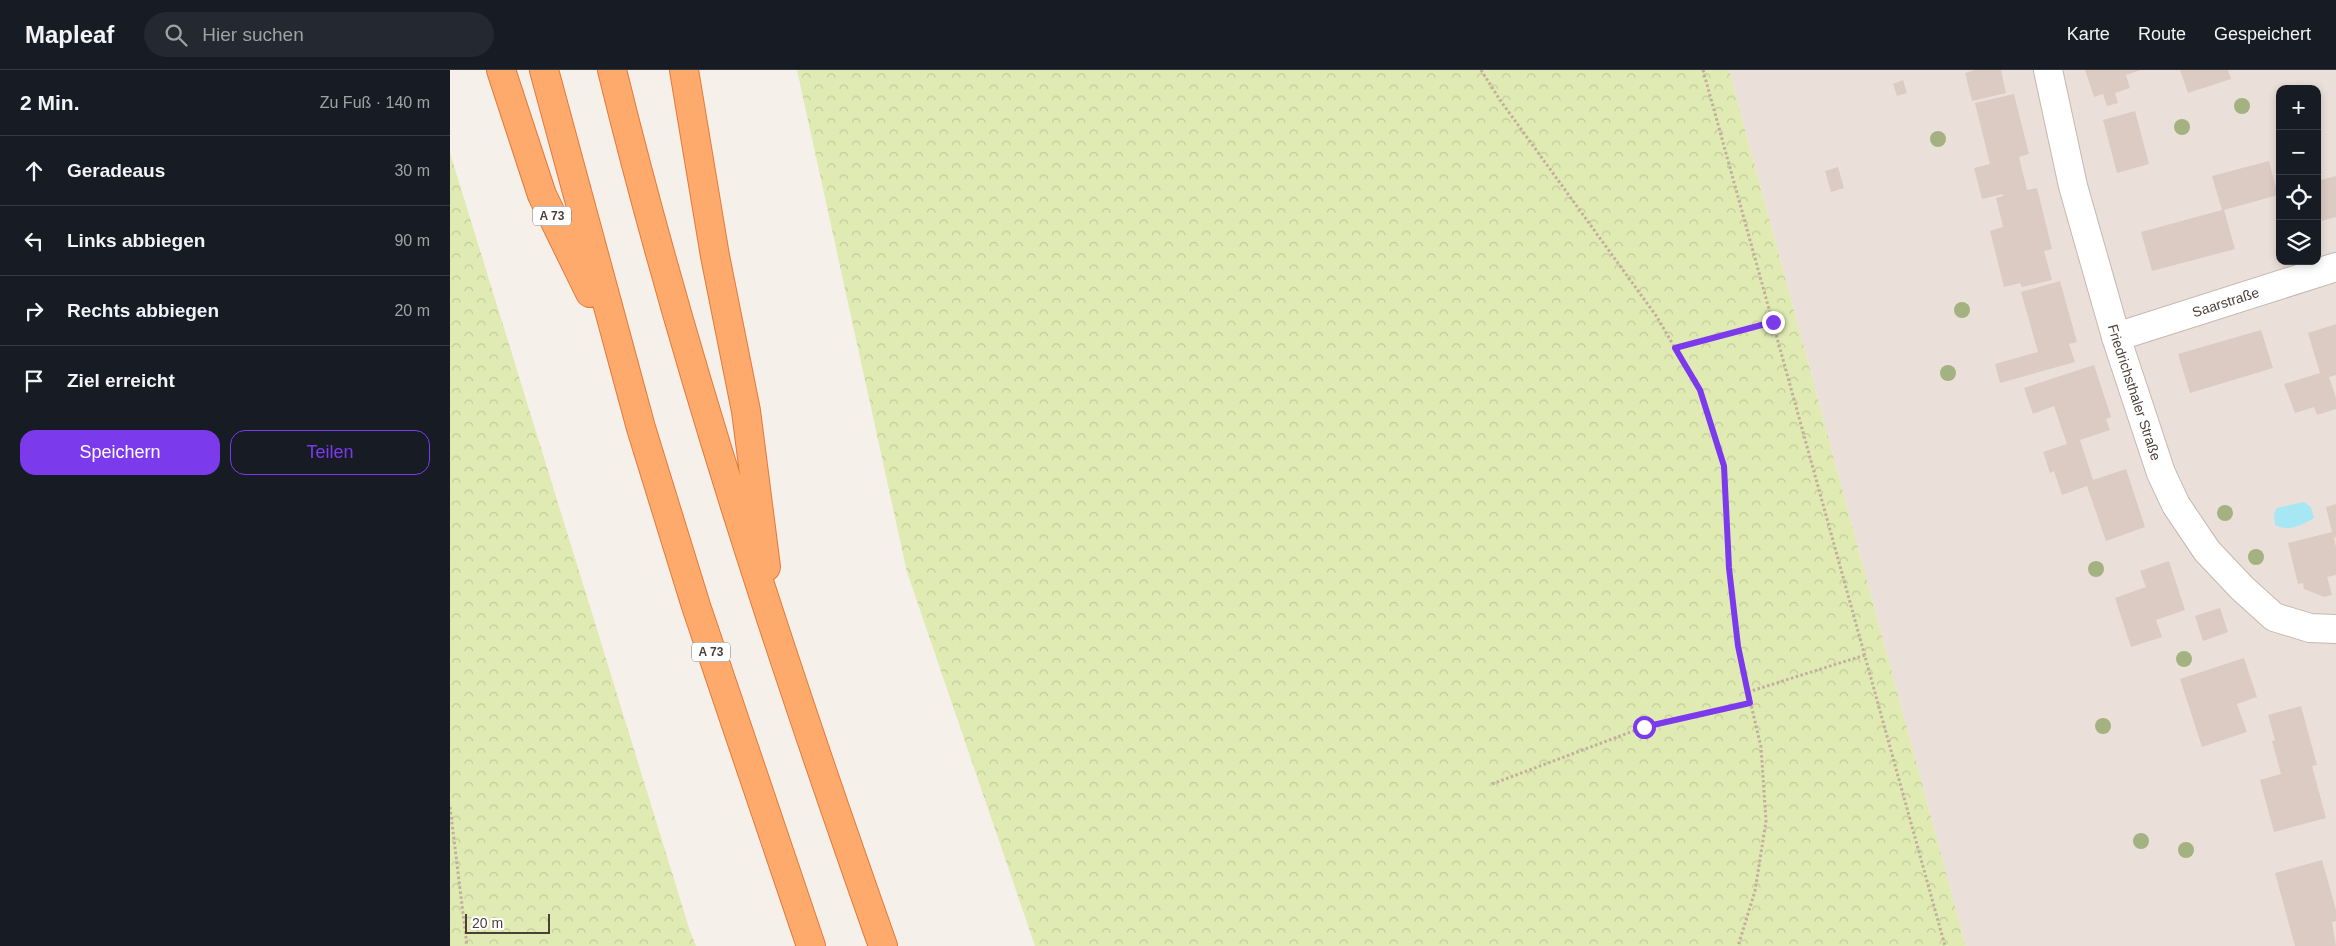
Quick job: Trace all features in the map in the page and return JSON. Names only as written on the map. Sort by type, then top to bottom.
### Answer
[{"type":"highway","name":"A 73","points":[[501,70],[542,195],[619,354]]},
{"type":"highway","name":"A 73","points":[[544,70],[619,354],[702,624],[811,946]]},
{"type":"highway","points":[[612,70],[712,432],[775,633],[882,946]]},
{"type":"highway","points":[[684,70],[711,237],[746,411],[775,633]]},
{"type":"street","name":"Friedrichsthaler Straße","points":[[2048,70],[2073,186],[2116,337],[2161,473],[2176,505],[2207,552],[2274,617],[2310,628],[2336,629]]},
{"type":"street","name":"Saarstraße","points":[[2116,337],[2336,267]]},
{"type":"path","points":[[1481,70],[1500,100],[1657,317],[1700,390],[1724,466],[1729,568],[1735,626],[1750,703],[1761,747],[1766,821],[1755,891],[1738,946]]},
{"type":"path","points":[[1703,70],[1945,946]]},
{"type":"path","points":[[1675,348],[1773,322]]},
{"type":"path","points":[[1748,692],[1865,655]]},
{"type":"path","points":[[1492,784],[1644,727],[1750,703]]},
{"type":"path","points":[[450,807],[452,840],[467,946]]},
{"type":"shaded area","points":[[1729,70],[2336,70],[2336,946],[1966,946]]},
{"type":"green space","points":[[797,70],[1729,70],[1966,946],[1035,946],[907,572]]},
{"type":"green space","points":[[450,153],[690,931],[696,946],[450,946]]},
{"type":"water","points":[[2304,502],[2311,507],[2314,518],[2299,526],[2290,528],[2275,525],[2274,513],[2277,508]]},
{"type":"building","points":[[1975,70],[2001,70],[2006,93],[1972,101],[1965,73]]},
{"type":"building","points":[[2085,70],[2141,70],[2126,75],[2130,88],[2115,93],[2118,103],[2107,106],[2103,94],[2094,97]]},
{"type":"building","points":[[2180,70],[2228,70],[2231,79],[2188,93]]},
{"type":"building","points":[[1903,80],[1907,93],[1897,96],[1893,84]]},
{"type":"building","points":[[2014,94],[2029,154],[2019,157],[2027,190],[2037,188],[2052,249],[2044,251],[2052,280],[2022,287],[2020,283],[2004,287],[1990,231],[2003,227],[1996,198],[2003,196],[2003,194],[1982,199],[1974,168],[1990,164],[1975,103]]},
{"type":"building","points":[[2135,111],[2149,164],[2117,173],[2103,120]]},
{"type":"building","points":[[2269,161],[2276,196],[2224,210],[2235,249],[2152,271],[2141,232],[2222,210],[2212,176]]},
{"type":"building","points":[[1838,167],[1844,188],[1831,192],[1825,171]]},
{"type":"building","points":[[2336,176],[2336,217],[2321,221],[2321,220],[2321,180]]},
{"type":"building","points":[[2060,281],[2077,342],[2069,344],[2075,362],[2000,383],[1995,364],[2038,352],[2021,292]]},
{"type":"building","points":[[2336,324],[2336,375],[2329,377],[2336,398],[2336,409],[2317,415],[2314,407],[2295,413],[2284,384],[2320,373],[2308,333]]},
{"type":"building","points":[[2261,330],[2273,368],[2190,393],[2178,354]]},
{"type":"building","points":[[2094,365],[2111,417],[2106,419],[2110,430],[2080,440],[2093,480],[2126,469],[2145,527],[2106,541],[2087,486],[2062,495],[2054,471],[2050,473],[2043,452],[2067,444],[2054,406],[2033,414],[2024,388]]},
{"type":"building","points":[[2336,504],[2336,537],[2334,538],[2336,547],[2336,575],[2327,577],[2332,595],[2324,597],[2304,589],[2303,583],[2298,584],[2288,543],[2332,532],[2326,507]]},
{"type":"building","points":[[2169,561],[2185,610],[2156,620],[2162,637],[2131,647],[2115,598],[2146,587],[2140,571]]},
{"type":"building","points":[[2220,608],[2228,632],[2203,641],[2195,616]]},
{"type":"building","points":[[2244,658],[2257,697],[2237,704],[2247,732],[2202,747],[2180,679]]},
{"type":"building","points":[[2301,706],[2317,765],[2312,766],[2326,818],[2274,832],[2260,780],[2281,774],[2272,741],[2275,740],[2268,715]]},
{"type":"building","points":[[2322,860],[2336,910],[2336,921],[2332,922],[2336,946],[2295,946],[2275,873]]},
{"type":"route","points":[[1644,727],[1750,703],[1738,646],[1729,568],[1724,466],[1700,390],[1675,348],[1773,322]]}]
